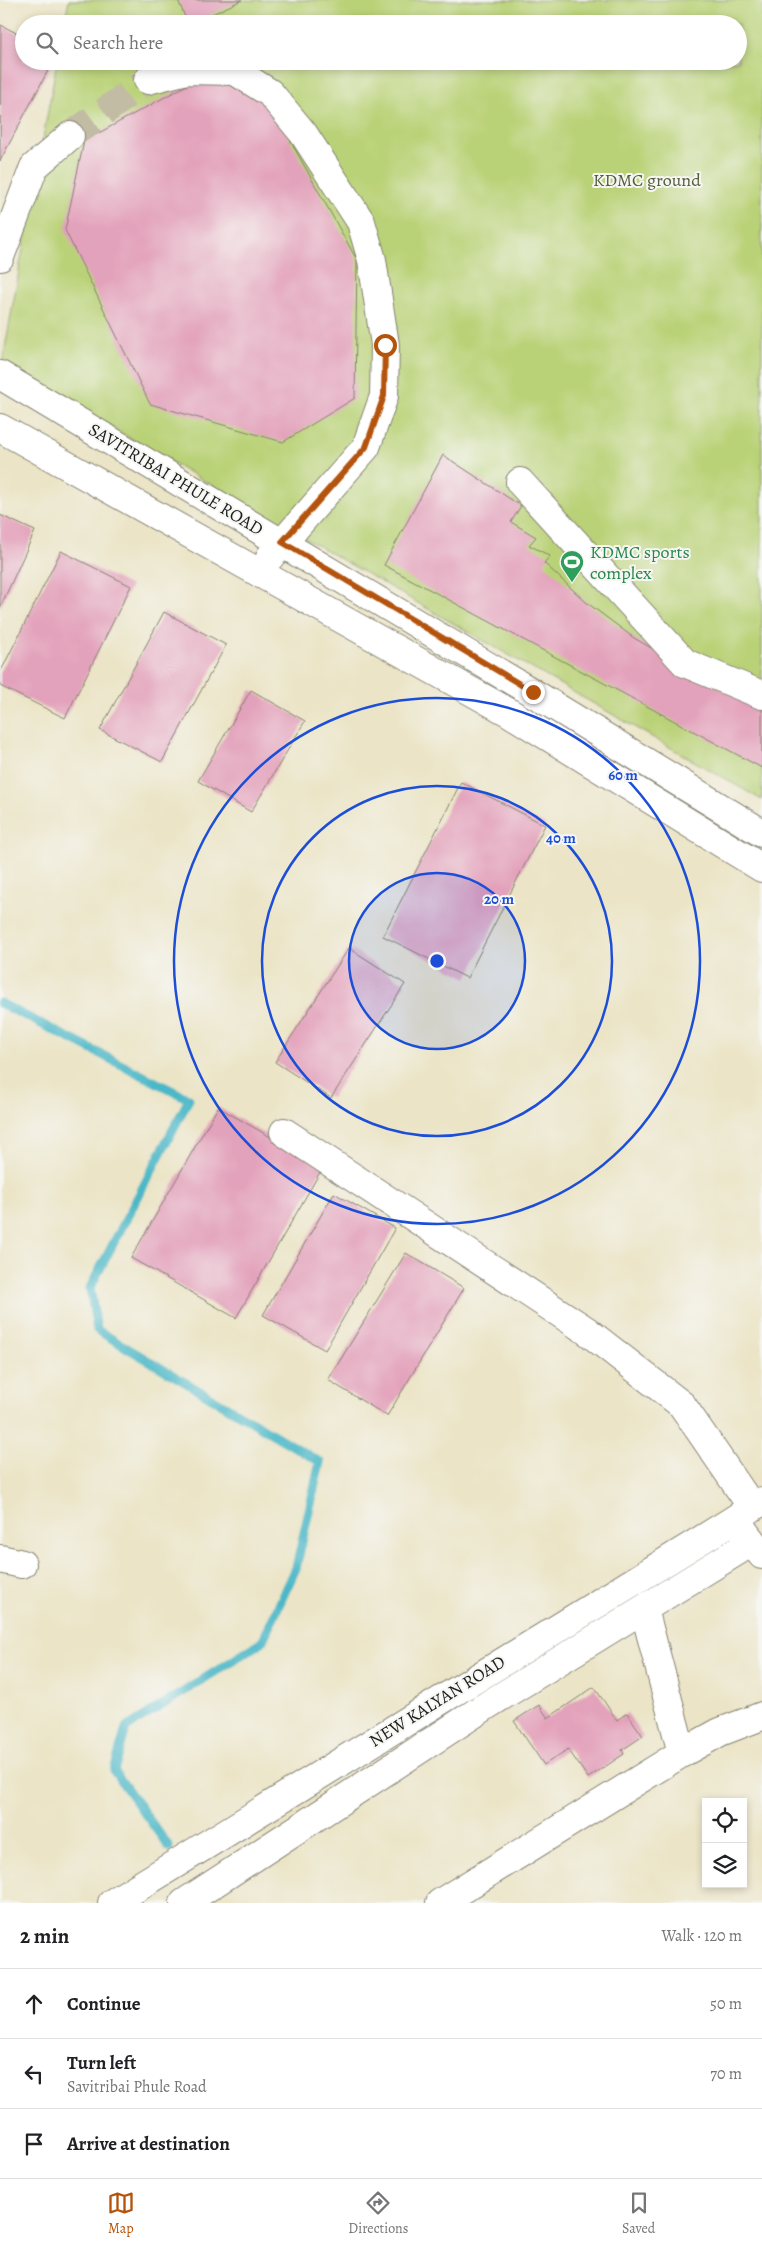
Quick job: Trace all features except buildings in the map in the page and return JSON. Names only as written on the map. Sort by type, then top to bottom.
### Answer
[{"type":"street","points":[[148,80],[187,70],[235,71],[270,93],[303,133],[362,222],[372,260],[385,345],[384,396],[366,447],[258,572]]},
{"type":"street","points":[[0,258],[34,167],[70,136]]},
{"type":"street","name":"SAVITRIBAI PHULE ROAD","points":[[0,375],[282,542],[756,829]]},
{"type":"street","points":[[0,428],[510,713],[762,868]]},
{"type":"street","points":[[520,482],[685,662],[762,695]]},
{"type":"street","points":[[733,850],[756,829]]},
{"type":"street","points":[[284,1132],[587,1331],[682,1405],[750,1509],[759,1544]]},
{"type":"street","name":"NEW KALYAN ROAD","points":[[112,1903],[750,1509]]},
{"type":"street","name":"NEW KALYAN ROAD","points":[[186,1902],[489,1704],[644,1609],[759,1544]]},
{"type":"street","points":[[644,1609],[682,1753]]},
{"type":"street","points":[[471,1680],[489,1704]]},
{"type":"street","points":[[440,1903],[682,1753],[720,1732],[762,1716]]},
{"type":"green space","name":"KDMC sports complex","points":[[69,0],[762,0],[762,800],[2,365],[55,70],[747,70],[747,15],[66,15]]},
{"type":"waterway","points":[[0,1003],[189,1099],[90,1288],[97,1330],[320,1462],[296,1568],[262,1642],[126,1728],[114,1771],[169,1847]]},
{"type":"tunnel","points":[[70,136],[148,80]]},
{"type":"place","name":"KDMC sports complex","points":[[572,583]]},
{"type":"route","points":[[385,345],[384,396],[366,447],[282,542],[533,692]]},
{"type":"park label","name":"KDMC ground","points":[[647,180]]}]
